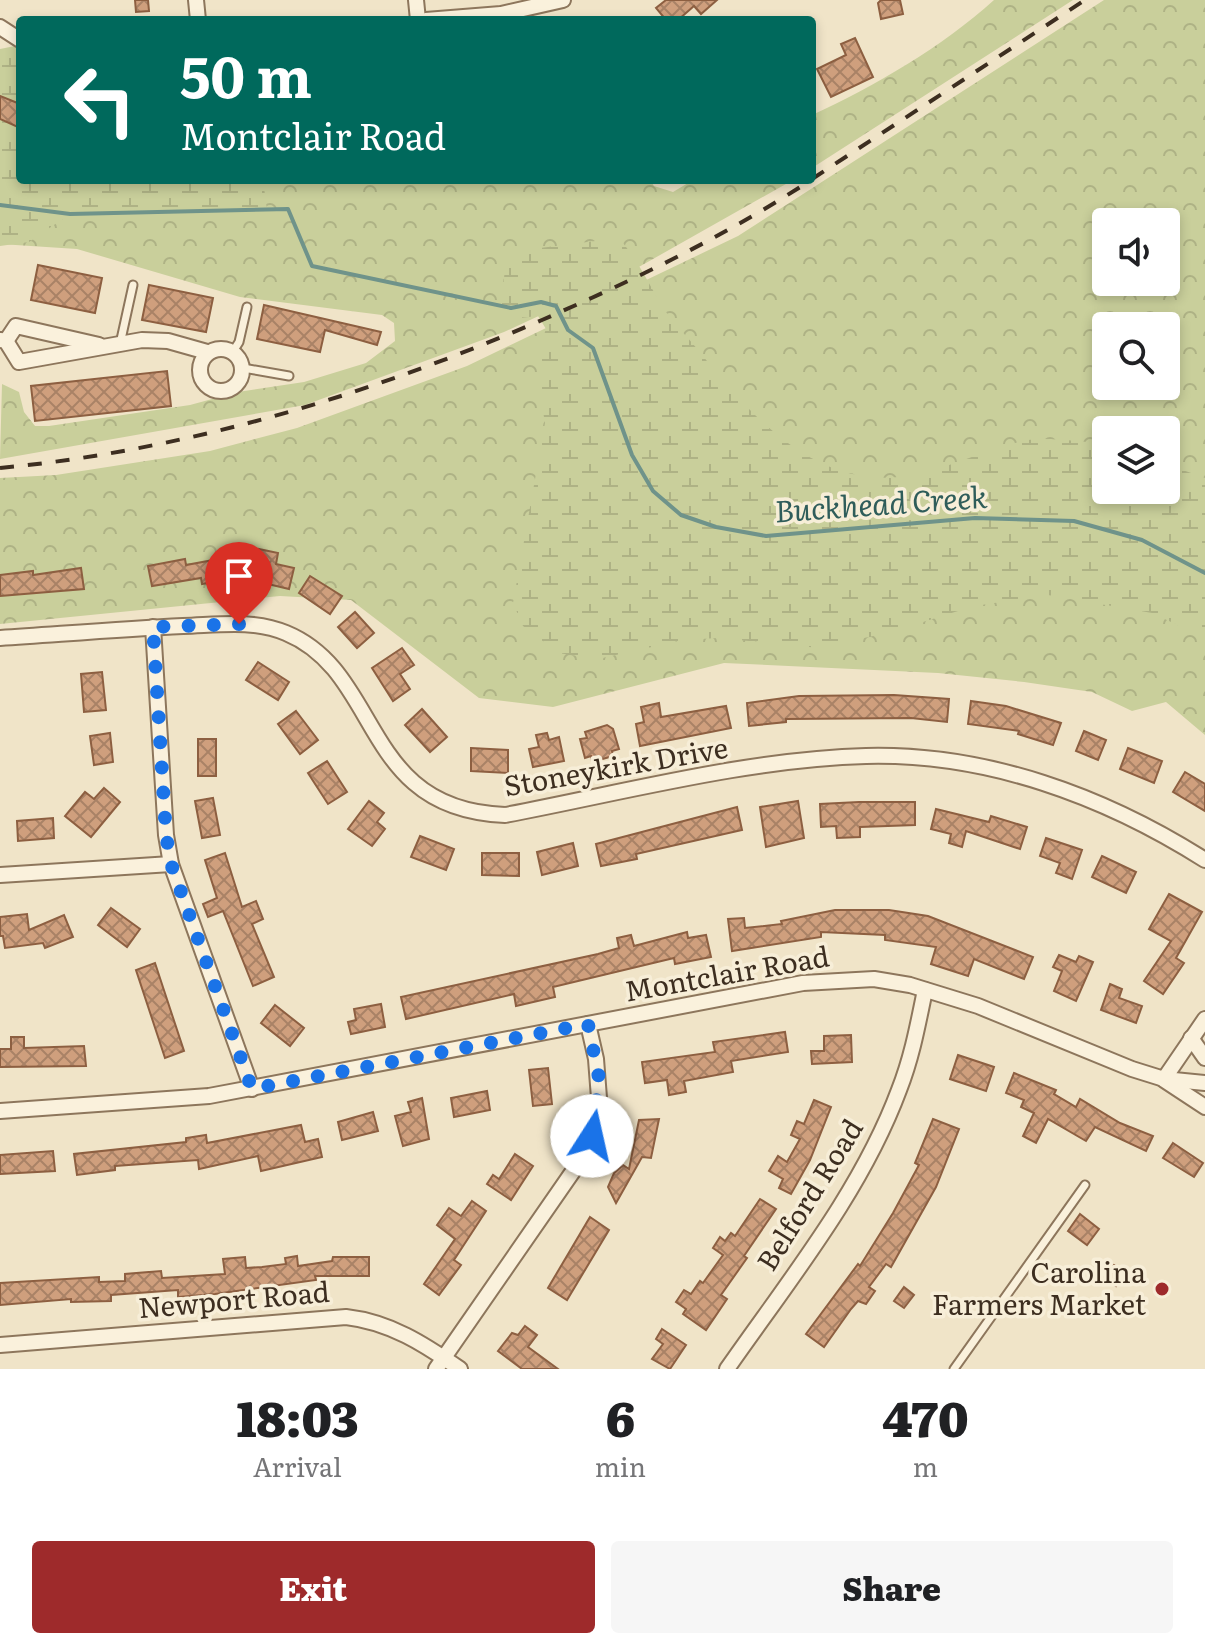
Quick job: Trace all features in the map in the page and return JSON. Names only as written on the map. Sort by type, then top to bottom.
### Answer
[{"type":"street","points":[[476,16],[501,14],[563,0]]},
{"type":"street","points":[[113,345],[16,326],[3,340],[19,362],[113,345],[168,341],[207,352],[232,353],[243,368],[231,389],[212,390],[200,375],[207,352]]},
{"type":"street","name":"Stoneykirk Drive","points":[[0,638],[153,627],[258,625],[304,642],[333,669],[400,770],[431,795],[467,810],[505,815],[806,760],[870,756],[919,758],[968,764],[1063,788],[1144,824],[1205,860]]},
{"type":"street","points":[[153,627],[166,835],[171,864],[252,1089]]},
{"type":"street","points":[[0,875],[171,864]]},
{"type":"street","name":"Montclair Road","points":[[0,1111],[209,1096],[803,983],[874,979],[978,1006],[1164,1079],[1205,1107]]},
{"type":"street","name":"Belford Road","points":[[727,1369],[830,1221],[874,1147],[912,1053],[925,990]]},
{"type":"street","points":[[1164,1079],[1205,1019]]},
{"type":"street","points":[[440,1363],[585,1154],[599,1098],[596,1059],[588,1024]]},
{"type":"street","points":[[1191,1038],[1205,1058]]},
{"type":"street","name":"Montclair Road","points":[[1164,1079],[1205,1083]]},
{"type":"street","name":"Newport Road","points":[[0,1345],[346,1317],[384,1324],[440,1363],[460,1369]]},
{"type":"lane","points":[[113,345],[133,285]]},
{"type":"lane","points":[[232,353],[239,342],[247,307]]},
{"type":"lane","points":[[243,368],[289,376]]},
{"type":"lane","points":[[954,1369],[1085,1185]]},
{"type":"green space","points":[[994,0],[1073,0],[816,165],[816,113],[907,64]]},
{"type":"green space","points":[[1104,0],[1205,0],[1205,735],[1166,702],[1132,711],[1092,692],[938,673],[724,663],[553,707],[479,698],[351,600],[280,596],[0,624],[0,478],[56,475],[210,451],[297,428],[467,366],[738,236]]},
{"type":"green space","points":[[16,46],[16,184],[264,184],[267,210],[70,214],[29,242],[0,246],[0,49]]},
{"type":"green space","points":[[0,168],[16,178],[16,184],[653,184],[673,192],[686,184],[786,184],[614,281],[504,332],[305,405],[0,459],[2,384],[19,392],[24,412],[35,426],[49,426],[190,405],[238,392],[304,382],[366,363],[395,341],[394,323],[382,315],[240,297],[77,249],[0,244]]},
{"type":"green space","points":[[619,238],[667,313],[740,400],[788,443],[814,459],[843,471],[874,477],[907,476],[1023,441],[1051,439],[1092,443],[1092,504],[1180,504],[1180,469],[1205,478],[1205,638],[1152,613],[1048,595],[974,606],[891,632],[819,648],[718,638],[683,640],[598,659],[558,653],[523,626],[513,603],[545,423],[540,363],[546,329],[538,316],[500,320],[505,268],[540,248]]},
{"type":"building","points":[[135,0],[148,0],[149,11],[136,12]]},
{"type":"building","points":[[666,0],[717,0],[701,14],[694,6],[683,16],[663,16],[656,8]]},
{"type":"building","points":[[881,0],[900,0],[903,14],[881,19],[878,3]]},
{"type":"building","points":[[855,38],[873,77],[831,97],[817,69],[846,55],[841,44]]},
{"type":"building","points":[[0,96],[16,102],[16,126],[0,119]]},
{"type":"building","points":[[38,265],[102,278],[95,313],[31,300]]},
{"type":"building","points":[[149,285],[213,298],[206,332],[142,320]]},
{"type":"building","points":[[264,305],[381,332],[377,345],[325,330],[320,352],[257,339]]},
{"type":"building","points":[[167,371],[171,406],[35,421],[31,386]]},
{"type":"building","points":[[259,549],[278,553],[276,564],[294,568],[289,589],[251,580]]},
{"type":"building","points":[[235,556],[239,577],[202,584],[201,578],[152,586],[148,566],[185,559],[186,565]]},
{"type":"building","points":[[81,568],[84,589],[0,596],[0,575],[33,571],[33,575]]},
{"type":"building","points":[[310,576],[342,596],[330,614],[299,593]]},
{"type":"building","points":[[355,612],[374,633],[357,648],[338,627]]},
{"type":"building","points":[[402,648],[414,665],[400,674],[410,689],[393,701],[372,668]]},
{"type":"building","points":[[258,662],[289,682],[278,700],[246,680]]},
{"type":"building","points":[[102,672],[106,710],[84,712],[81,674]]},
{"type":"building","points":[[894,695],[949,699],[947,722],[911,718],[786,719],[786,722],[749,726],[747,703],[799,696]]},
{"type":"building","points":[[971,701],[1006,706],[1061,723],[1053,745],[1018,734],[1019,731],[968,724]]},
{"type":"building","points":[[659,703],[661,717],[726,706],[731,728],[640,746],[636,724],[644,722],[641,707]]},
{"type":"building","points":[[422,709],[447,737],[430,752],[405,725]]},
{"type":"building","points":[[296,711],[318,740],[300,754],[278,724]]},
{"type":"building","points":[[607,725],[613,729],[619,749],[612,751],[613,756],[592,762],[591,756],[585,758],[580,739],[587,738],[585,732]]},
{"type":"building","points":[[1084,731],[1106,740],[1098,760],[1076,751]]},
{"type":"building","points":[[110,733],[113,762],[94,765],[90,736]]},
{"type":"building","points":[[547,733],[549,740],[559,737],[564,761],[533,767],[529,749],[539,747],[536,735]]},
{"type":"building","points":[[198,739],[216,739],[216,776],[198,776]]},
{"type":"building","points":[[471,748],[508,750],[508,773],[471,771]]},
{"type":"building","points":[[1128,748],[1162,761],[1154,783],[1120,769]]},
{"type":"building","points":[[327,761],[347,792],[328,804],[308,773]]},
{"type":"building","points":[[1185,772],[1205,784],[1205,811],[1173,792]]},
{"type":"building","points":[[104,788],[120,802],[91,837],[65,816],[85,792],[94,799]]},
{"type":"building","points":[[213,798],[220,835],[202,838],[195,801]]},
{"type":"building","points":[[369,801],[384,813],[377,822],[385,829],[372,846],[348,829]]},
{"type":"building","points":[[798,801],[804,838],[766,847],[760,807]]},
{"type":"building","points":[[915,802],[915,825],[860,827],[860,837],[837,838],[836,826],[821,827],[820,804]]},
{"type":"building","points":[[737,807],[742,830],[636,854],[637,859],[601,866],[596,844]]},
{"type":"building","points":[[936,809],[989,822],[991,816],[1027,827],[1020,849],[966,831],[962,847],[949,843],[951,834],[931,829]]},
{"type":"building","points":[[53,818],[54,838],[18,841],[17,821]]},
{"type":"building","points":[[420,836],[454,849],[446,870],[411,857]]},
{"type":"building","points":[[1046,838],[1082,850],[1072,879],[1056,873],[1060,863],[1040,856]]},
{"type":"building","points":[[573,843],[578,866],[542,875],[537,852]]},
{"type":"building","points":[[225,853],[242,907],[256,901],[263,919],[252,924],[274,977],[253,986],[223,911],[208,917],[203,904],[217,898],[205,860]]},
{"type":"building","points":[[482,853],[519,853],[519,876],[482,875]]},
{"type":"building","points":[[1102,856],[1136,872],[1126,893],[1092,877]]},
{"type":"building","points":[[1169,894],[1202,912],[1176,958],[1184,963],[1163,994],[1144,981],[1171,941],[1149,929]]},
{"type":"building","points":[[111,908],[140,929],[127,947],[98,925]]},
{"type":"building","points":[[835,910],[889,910],[928,916],[1033,957],[1024,979],[974,959],[968,976],[931,964],[936,947],[885,940],[885,935],[821,932],[821,937],[732,951],[728,919],[744,918],[745,928],[782,924],[781,921]]},
{"type":"building","points":[[27,914],[29,930],[64,915],[73,937],[45,948],[43,943],[5,948],[3,936],[0,936],[0,917]]},
{"type":"building","points":[[687,932],[688,938],[706,935],[711,957],[675,964],[674,958],[553,987],[555,997],[516,1006],[514,994],[406,1019],[401,997],[598,954],[619,948],[617,938],[631,935],[634,946]]},
{"type":"building","points":[[1059,955],[1076,962],[1079,956],[1093,962],[1076,1001],[1054,991],[1062,971],[1053,967]]},
{"type":"building","points":[[155,963],[184,1051],[165,1058],[136,970]]},
{"type":"building","points":[[1110,984],[1122,989],[1119,998],[1142,1006],[1136,1023],[1101,1010]]},
{"type":"building","points":[[381,1004],[385,1027],[351,1034],[348,1022],[356,1020],[354,1009]]},
{"type":"building","points":[[275,1005],[304,1028],[290,1046],[261,1023]]},
{"type":"building","points":[[785,1032],[788,1052],[731,1061],[733,1072],[684,1081],[686,1092],[669,1095],[667,1080],[645,1083],[642,1062],[715,1052],[713,1042]]},
{"type":"building","points":[[851,1035],[852,1062],[812,1064],[811,1051],[824,1051],[824,1036]]},
{"type":"building","points":[[11,1037],[24,1037],[24,1048],[84,1046],[86,1066],[0,1067],[0,1049],[11,1049]]},
{"type":"building","points":[[958,1055],[994,1067],[986,1091],[950,1079]]},
{"type":"building","points":[[548,1068],[552,1104],[533,1106],[529,1070]]},
{"type":"building","points":[[1014,1073],[1056,1090],[1054,1094],[1076,1107],[1080,1099],[1120,1123],[1153,1136],[1146,1151],[1095,1127],[1086,1141],[1048,1119],[1036,1143],[1023,1136],[1034,1113],[1021,1107],[1024,1100],[1006,1093]]},
{"type":"building","points":[[487,1091],[490,1110],[454,1117],[451,1098]]},
{"type":"building","points":[[422,1098],[429,1139],[403,1146],[395,1116],[411,1112],[408,1102]]},
{"type":"building","points":[[814,1100],[831,1107],[810,1160],[791,1194],[779,1188],[783,1179],[769,1171],[778,1156],[787,1162],[800,1139],[791,1135],[797,1121],[804,1124]]},
{"type":"building","points":[[373,1112],[378,1131],[342,1140],[338,1122]]},
{"type":"building","points":[[659,1119],[651,1158],[642,1157],[616,1203],[608,1187],[614,1173],[623,1165],[629,1169],[639,1120]]},
{"type":"building","points":[[933,1119],[959,1129],[936,1187],[891,1267],[886,1264],[869,1287],[875,1291],[866,1304],[858,1301],[824,1347],[806,1334],[858,1264],[860,1266],[893,1213],[919,1165],[915,1163]]},
{"type":"building","points":[[301,1125],[305,1142],[318,1139],[322,1157],[261,1171],[258,1156],[199,1169],[198,1160],[115,1166],[115,1170],[77,1175],[74,1154],[186,1142],[186,1138],[206,1135],[207,1143]]},
{"type":"building","points":[[1173,1143],[1203,1163],[1194,1177],[1163,1158]]},
{"type":"building","points":[[53,1151],[55,1171],[0,1174],[0,1155]]},
{"type":"building","points":[[515,1154],[533,1166],[511,1200],[487,1184],[493,1175],[499,1179]]},
{"type":"building","points":[[760,1199],[776,1209],[721,1295],[727,1299],[706,1330],[683,1314],[686,1309],[676,1302],[684,1290],[691,1294],[700,1281],[703,1283],[723,1255],[713,1248],[720,1237],[725,1241],[731,1233],[735,1236]]},
{"type":"building","points":[[472,1201],[486,1211],[454,1260],[461,1265],[439,1295],[424,1284],[455,1239],[437,1225],[449,1208],[461,1216]]},
{"type":"building","points":[[1080,1214],[1099,1229],[1087,1245],[1068,1231]]},
{"type":"building","points":[[590,1217],[609,1230],[567,1300],[548,1288]]},
{"type":"building","points":[[297,1256],[298,1266],[332,1261],[333,1257],[369,1257],[369,1276],[315,1276],[316,1280],[178,1297],[178,1290],[111,1295],[111,1301],[71,1302],[71,1299],[0,1305],[0,1283],[99,1277],[99,1282],[125,1281],[125,1274],[161,1271],[162,1278],[225,1274],[223,1259],[245,1257],[246,1268],[286,1264],[285,1258]]},
{"type":"building","points":[[1114,1265],[1125,1273],[1116,1286],[1104,1277]]},
{"type":"building","points":[[904,1287],[914,1295],[904,1308],[894,1301]]},
{"type":"building","points":[[525,1326],[537,1335],[528,1347],[558,1369],[522,1369],[498,1351],[512,1333],[518,1335]]},
{"type":"building","points":[[662,1329],[686,1345],[670,1369],[652,1359],[663,1344],[656,1339]]},
{"type":"waterway","name":"Buckhead Creek","points":[[0,205],[70,214],[288,209],[312,266],[511,308],[541,302],[556,306],[568,330],[593,348],[632,455],[653,491],[681,515],[716,527],[766,536],[975,518],[1074,521],[1142,540],[1205,573]]},
{"type":"railway","points":[[816,176],[1085,0]]},
{"type":"railway","points":[[0,468],[70,460],[209,433],[344,395],[410,372],[542,320],[645,273],[713,238],[804,184]]},
{"type":"place","name":"Carolina Farmers Market","points":[[1162,1289]]},
{"type":"route","points":[[239,624],[153,627],[166,835],[171,864],[252,1089],[588,1024],[599,1078],[597,1117],[592,1136]]}]
